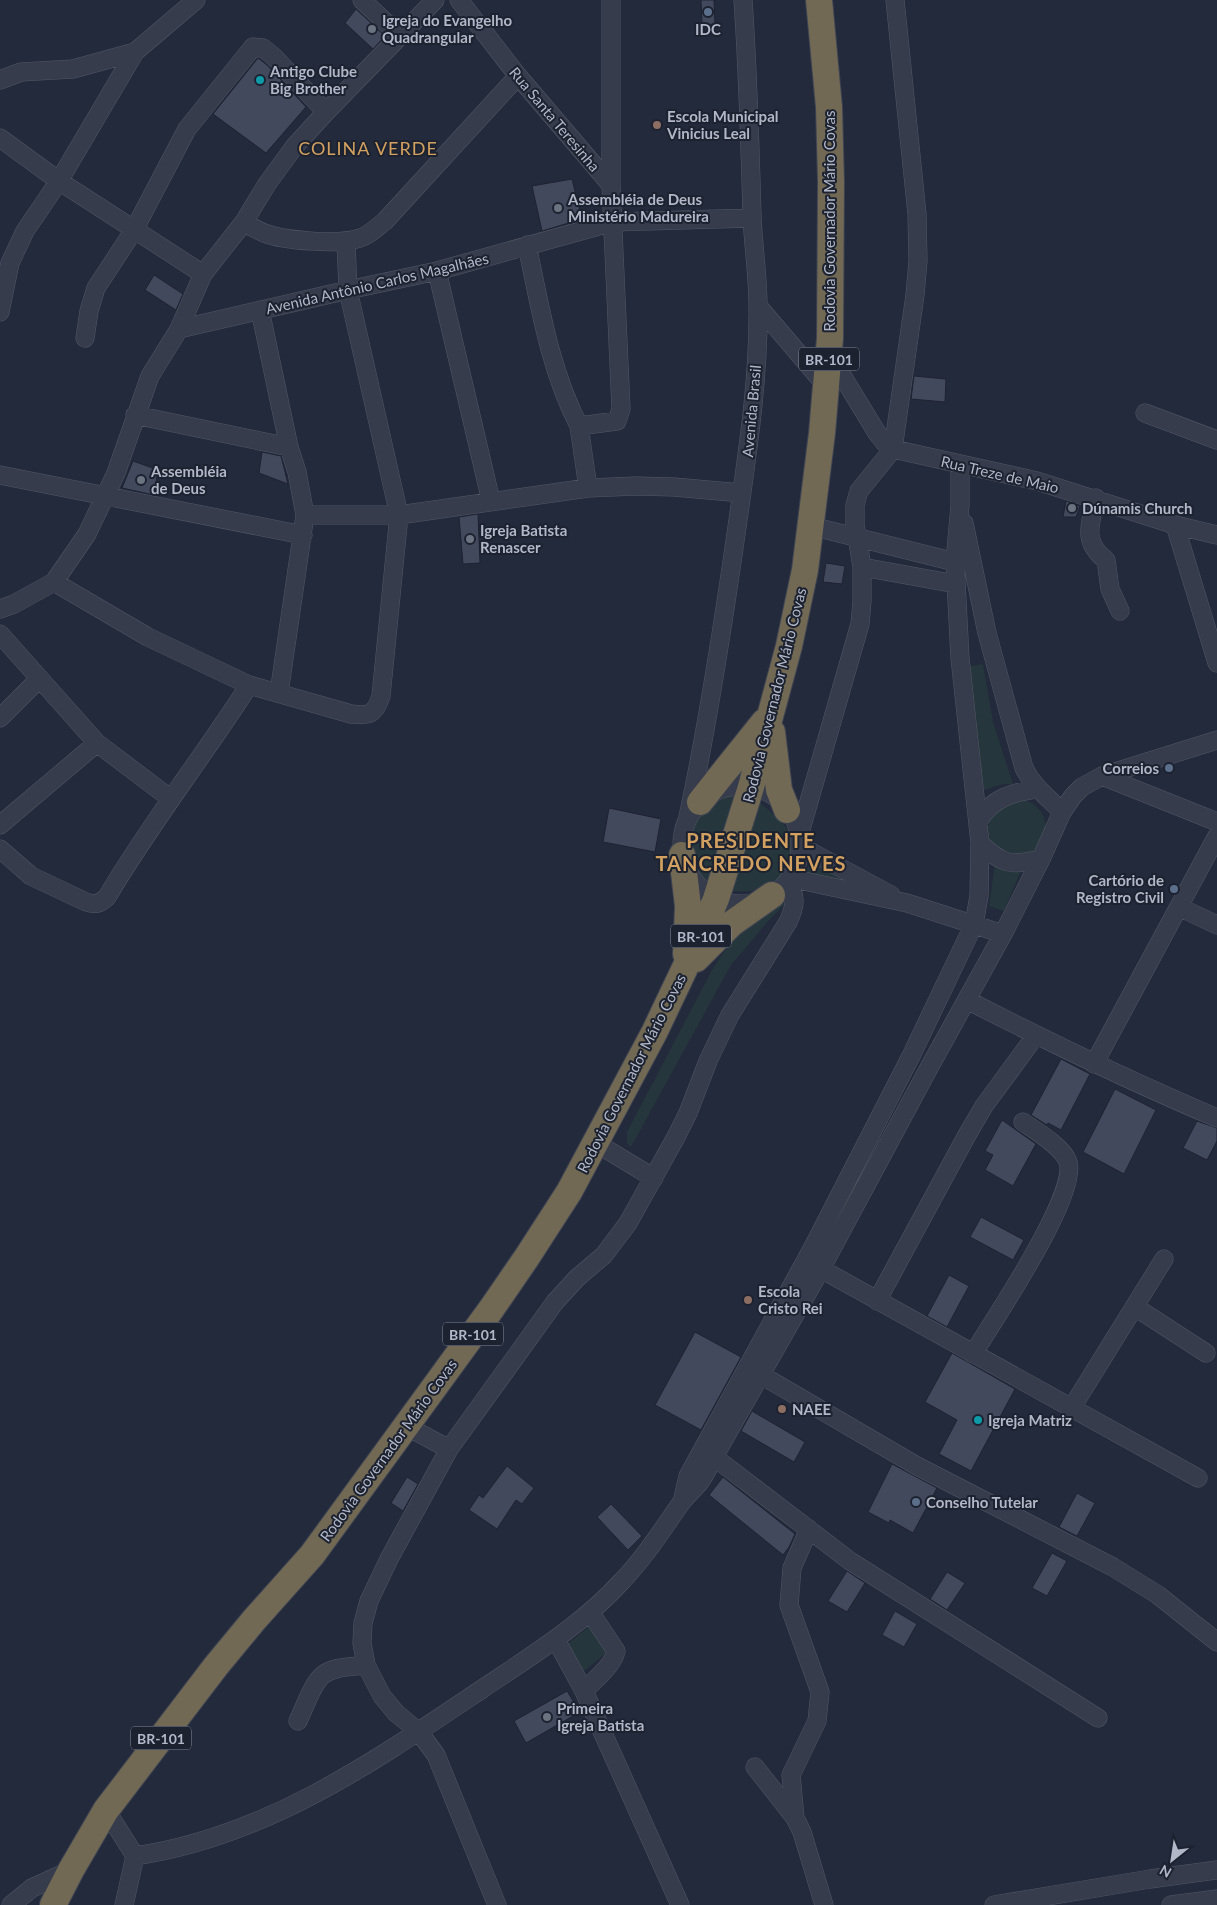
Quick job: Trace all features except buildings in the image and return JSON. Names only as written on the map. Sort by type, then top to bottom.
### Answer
[{"type":"highway","name":"Rodovia Governador Mário Covas","points":[[54,1905],[70,1870],[106,1810],[216,1666],[312,1555],[527,1257],[569,1192],[596,1143],[655,1031],[684,972],[716,899],[752,788],[789,646],[805,570],[827,387],[832,278],[831,173],[828,107],[819,0]]},
{"type":"highway","points":[[694,810],[771,714]]},
{"type":"highway","points":[[771,714],[779,790],[787,810]]},
{"type":"highway","points":[[682,855],[688,906],[688,937],[684,972]]},
{"type":"highway","points":[[684,972],[731,924],[783,886]]},
{"type":"street","points":[[0,312],[10,263],[25,232],[59,181],[135,52],[196,0]]},
{"type":"street","points":[[362,0],[399,35]]},
{"type":"street","points":[[0,609],[14,604],[54,582],[87,534],[106,497],[124,453],[135,415],[150,376],[179,329],[203,274],[244,222],[267,184],[294,147],[399,35],[435,0]]},
{"type":"street","name":"Rua Santa Teresinha","points":[[459,0],[518,76],[611,184],[621,409],[616,421],[579,426]]},
{"type":"street","points":[[611,0],[611,184]]},
{"type":"street","name":"Avenida Brasil","points":[[682,855],[682,836],[694,810],[742,493],[751,415],[758,306],[752,218],[747,50],[743,0]]},
{"type":"street","points":[[682,855],[688,873],[700,888],[716,899],[735,904],[754,903],[783,886],[797,863],[799,841],[855,646],[862,601],[862,567],[854,513],[859,491],[893,449],[918,261],[917,214],[895,0]]},
{"type":"street","points":[[85,338],[89,311],[96,288],[134,230],[187,129],[253,47],[264,48],[326,112]]},
{"type":"street","points":[[0,80],[21,72],[74,69],[135,52]]},
{"type":"street","points":[[244,222],[263,233],[280,237],[346,242],[361,238],[385,221],[518,76]]},
{"type":"street","points":[[0,138],[59,181],[203,274]]},
{"type":"street","name":"Avenida Antônio Carlos Magalhães","points":[[179,329],[348,290],[437,272],[613,222],[752,218]]},
{"type":"street","points":[[54,582],[148,637],[249,685],[351,714],[364,715],[373,712],[378,706],[381,696],[399,515],[348,290],[346,242]]},
{"type":"street","points":[[527,245],[556,372],[579,426],[588,488]]},
{"type":"street","points":[[437,272],[491,501]]},
{"type":"street","points":[[758,306],[827,387]]},
{"type":"street","points":[[260,310],[305,515],[279,693]]},
{"type":"street","points":[[829,354],[877,433],[893,449]]},
{"type":"street","points":[[1145,413],[1217,440]]},
{"type":"street","points":[[135,415],[289,447]]},
{"type":"street","name":"Rua Treze de Maio","points":[[893,449],[1037,481],[1096,498],[1175,525],[1217,535]]},
{"type":"street","points":[[135,1856],[194,1844],[267,1818],[320,1793],[419,1732],[556,1640],[590,1612],[622,1582],[647,1552],[683,1500],[700,1482],[761,1375],[779,1326],[813,1247],[911,1056],[974,924],[979,896],[980,843],[960,658],[956,584],[955,562],[960,505],[960,464]]},
{"type":"street","points":[[0,475],[302,535]]},
{"type":"street","points":[[305,515],[399,515],[588,488],[674,487],[742,493]]},
{"type":"street","points":[[1096,498],[1088,531],[1095,552],[1106,560],[1110,589],[1120,611]]},
{"type":"street","points":[[960,505],[987,633],[1024,768],[1038,789],[1062,812]]},
{"type":"street","points":[[1175,525],[1217,663]]},
{"type":"street","points":[[811,526],[955,562]]},
{"type":"street","points":[[862,567],[956,584]]},
{"type":"street","points":[[0,634],[97,744],[170,798]]},
{"type":"street","points":[[0,718],[38,678]]},
{"type":"street","points":[[0,849],[31,876],[86,902],[100,904],[107,897],[149,829],[219,732],[249,685]]},
{"type":"street","points":[[683,1500],[688,1476],[779,1326],[821,1269],[930,1066],[1004,934],[1062,812],[1073,796],[1082,787],[1102,776],[1217,740]]},
{"type":"street","points":[[0,825],[97,744]]},
{"type":"street","points":[[1102,776],[1217,822]]},
{"type":"street","points":[[694,810],[716,792],[733,787],[752,788],[773,796],[787,810],[795,822],[799,841],[907,903]]},
{"type":"street","points":[[979,820],[986,810],[1004,796],[1038,789]]},
{"type":"street","points":[[1094,1064],[1217,836]]},
{"type":"street","points":[[980,843],[993,855],[1012,864],[1041,859]]},
{"type":"street","points":[[783,886],[907,903],[1004,934]]},
{"type":"street","points":[[497,1905],[445,1773],[436,1755],[419,1732],[396,1713],[382,1696],[366,1665],[362,1643],[363,1623],[369,1601],[389,1559],[449,1450],[554,1302],[616,1242],[654,1178],[688,1112],[708,1061],[730,1015],[794,910],[795,897],[792,889],[783,886]]},
{"type":"street","points":[[1179,907],[1217,925]]},
{"type":"street","points":[[967,1000],[1094,1064],[1217,1118]]},
{"type":"street","points":[[877,1302],[984,1106],[1036,1035]]},
{"type":"street","points":[[911,1056],[930,1066]]},
{"type":"street","points":[[973,1354],[1034,1252],[1055,1214],[1066,1186],[1069,1172],[1068,1162],[1062,1151],[1023,1122]]},
{"type":"street","points":[[596,1143],[654,1178]]},
{"type":"street","points":[[1071,1409],[1164,1259]]},
{"type":"street","points":[[821,1269],[877,1302],[1198,1478]]},
{"type":"street","points":[[1135,1307],[1206,1352]]},
{"type":"street","points":[[761,1375],[917,1466],[1114,1568],[1158,1596],[1217,1642]]},
{"type":"street","points":[[406,1426],[449,1450]]},
{"type":"street","points":[[714,1457],[850,1561],[1098,1718]]},
{"type":"street","points":[[795,1818],[790,1775],[817,1721],[820,1692],[788,1605],[792,1568],[809,1529]]},
{"type":"street","points":[[584,1691],[610,1663],[616,1652],[590,1612]]},
{"type":"street","points":[[556,1640],[584,1691],[674,1903]]},
{"type":"street","points":[[298,1721],[318,1679],[324,1674],[337,1669],[366,1665]]},
{"type":"street","points":[[755,1767],[795,1818],[802,1832],[824,1905]]},
{"type":"street","points":[[106,1810],[135,1856],[124,1905]]},
{"type":"street","points":[[11,1905],[32,1888],[70,1870]]},
{"type":"street","points":[[994,1905],[1217,1870]]},
{"type":"street","points":[[1171,1905],[1217,1899]]},
{"type":"shaded area","points":[[983,664],[993,722],[1013,784],[1003,784],[984,790],[976,738],[970,666]]},
{"type":"shaded area","points":[[722,796],[740,797],[713,885],[698,873],[689,857],[689,830],[701,808],[707,802]]},
{"type":"shaded area","points":[[1017,799],[1028,801],[1041,812],[1046,828],[1044,839],[1033,852],[1017,857],[1006,855],[993,844],[988,828],[990,817],[1001,804]]},
{"type":"shaded area","points":[[759,802],[773,813],[792,836],[795,844],[793,861],[783,877],[769,888],[753,891],[729,891]]},
{"type":"shaded area","points":[[811,859],[876,892],[810,875],[806,871]]},
{"type":"shaded area","points":[[995,864],[1022,868],[1004,911],[989,906]]},
{"type":"shaded area","points":[[787,903],[771,918],[731,965],[631,1147],[627,1143],[627,1132],[712,970],[734,937],[766,908]]},
{"type":"shaded area","points":[[591,1625],[611,1649],[584,1671],[564,1647]]},
{"type":"place","name":"IDC","points":[[708,12]]},
{"type":"place","name":"Igreja do Evangelho Quadrangular","points":[[372,29]]},
{"type":"place","name":"Antigo Clube Big Brother","points":[[260,80]]},
{"type":"place","name":"Escola Municipal Vinicius Leal","points":[[657,125]]},
{"type":"place","name":"Assembléia de Deus Ministério Madureira","points":[[558,208]]},
{"type":"place","name":"Assembléia de Deus","points":[[141,480]]},
{"type":"place","name":"Dúnamis Church","points":[[1072,508]]},
{"type":"place","name":"Igreja Batista Renascer","points":[[470,539]]},
{"type":"place","name":"Correios","points":[[1169,768]]},
{"type":"place","name":"Cartório de Registro Civil","points":[[1174,889]]},
{"type":"place","name":"Escola Cristo Rei","points":[[748,1300]]},
{"type":"place","name":"NAEE","points":[[782,1409]]},
{"type":"place","name":"Igreja Matriz","points":[[978,1420]]},
{"type":"place","name":"Conselho Tutelar","points":[[916,1502]]},
{"type":"place","name":"Primeira Igreja Batista","points":[[547,1717]]},
{"type":"district","name":"COLINA VERDE","points":[[368,148]]},
{"type":"district","name":"PRESIDENTE TANCREDO NEVES","points":[[751,852]]}]
